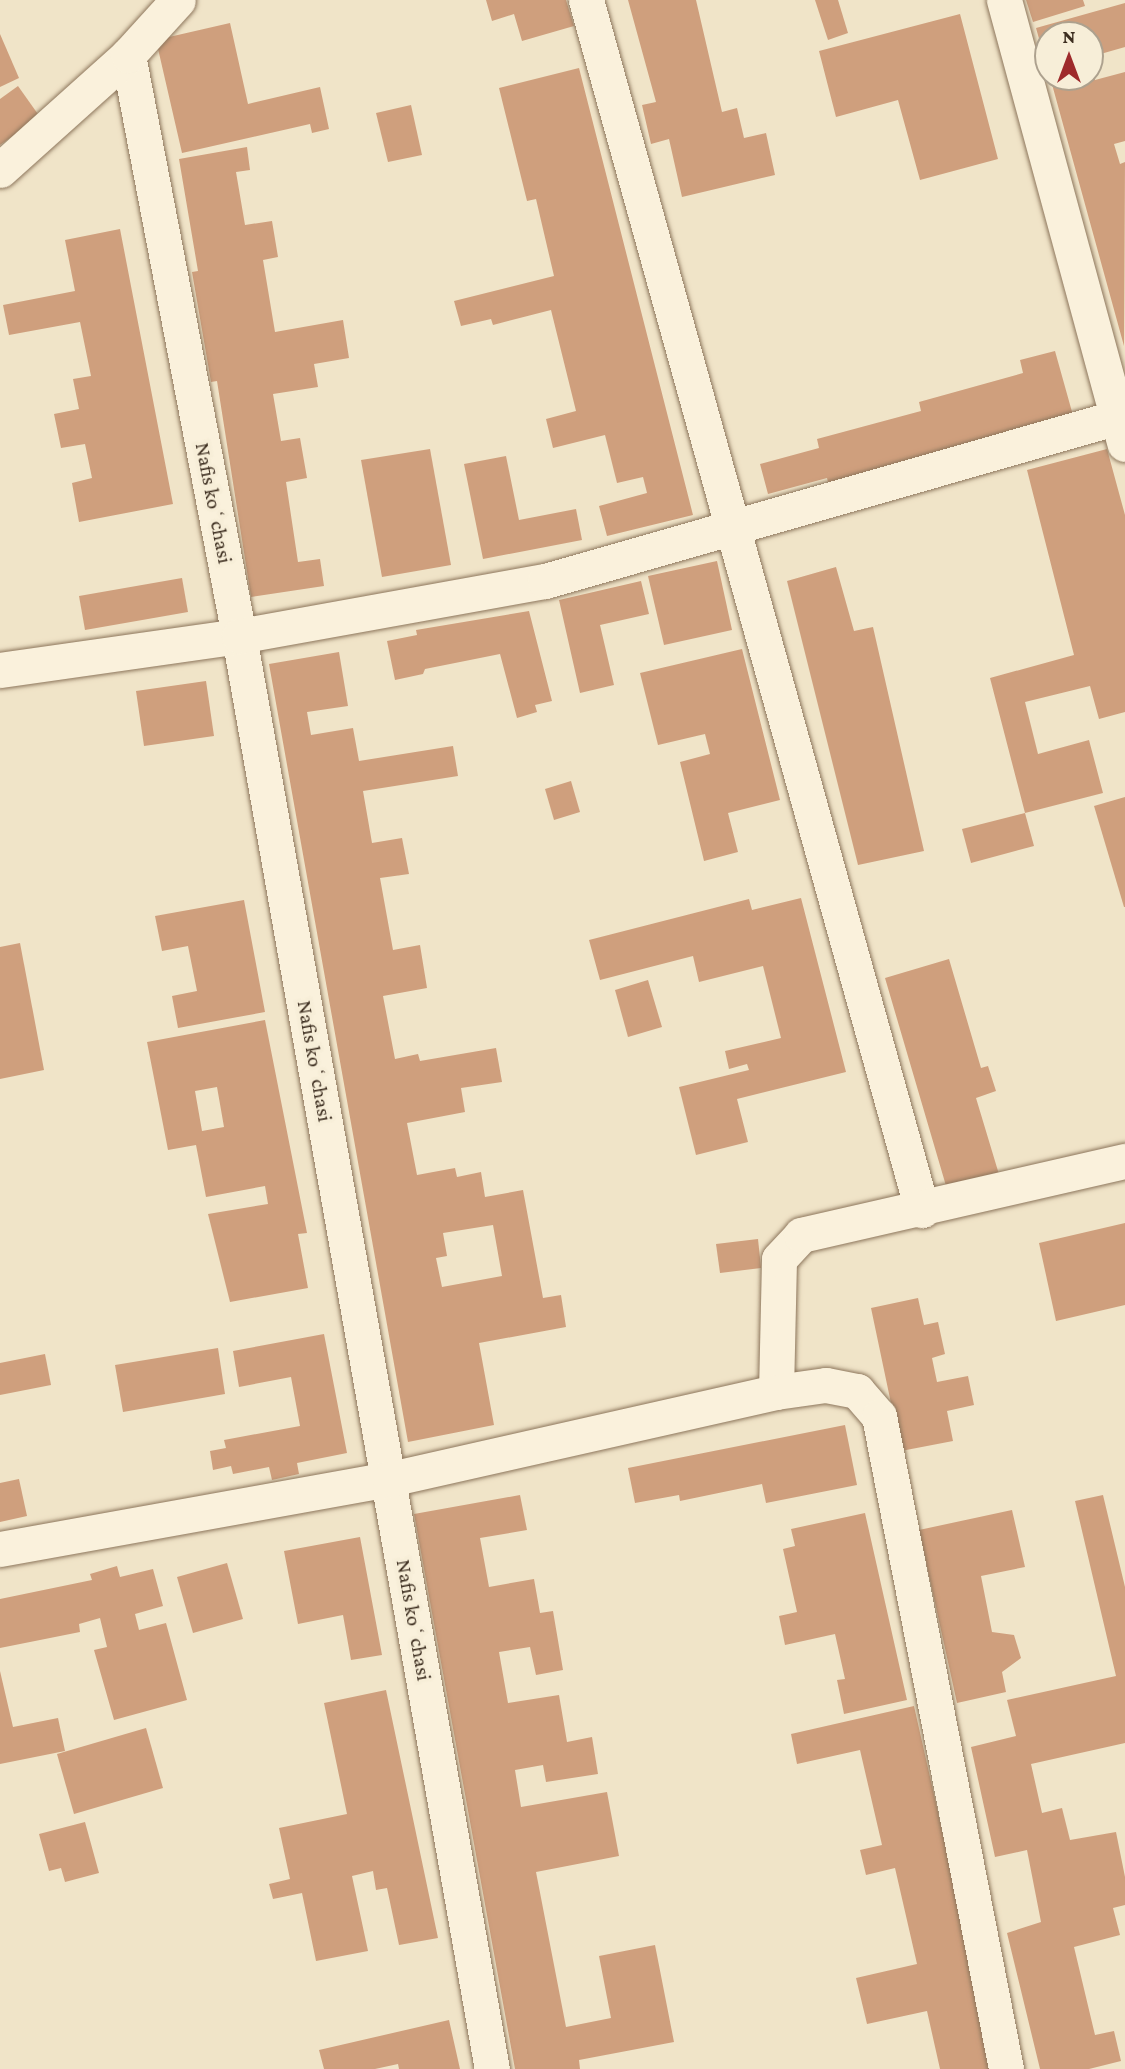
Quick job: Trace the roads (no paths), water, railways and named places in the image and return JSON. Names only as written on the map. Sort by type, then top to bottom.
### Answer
[{"type":"street","points":[[0,170],[128,55],[178,0]]},
{"type":"street","points":[[586,0],[922,1210]]},
{"type":"street","points":[[0,670],[239,636],[545,582],[1122,426],[1004,0]]},
{"type":"street","name":"Nafis koʻchasi","points":[[128,55],[239,636],[390,1479],[492,2069]]},
{"type":"street","points":[[776,1392],[779,1259],[802,1235],[922,1210],[1125,1161]]},
{"type":"street","points":[[0,1549],[390,1479],[776,1392],[827,1385],[857,1391],[879,1416],[1006,2069]]}]
